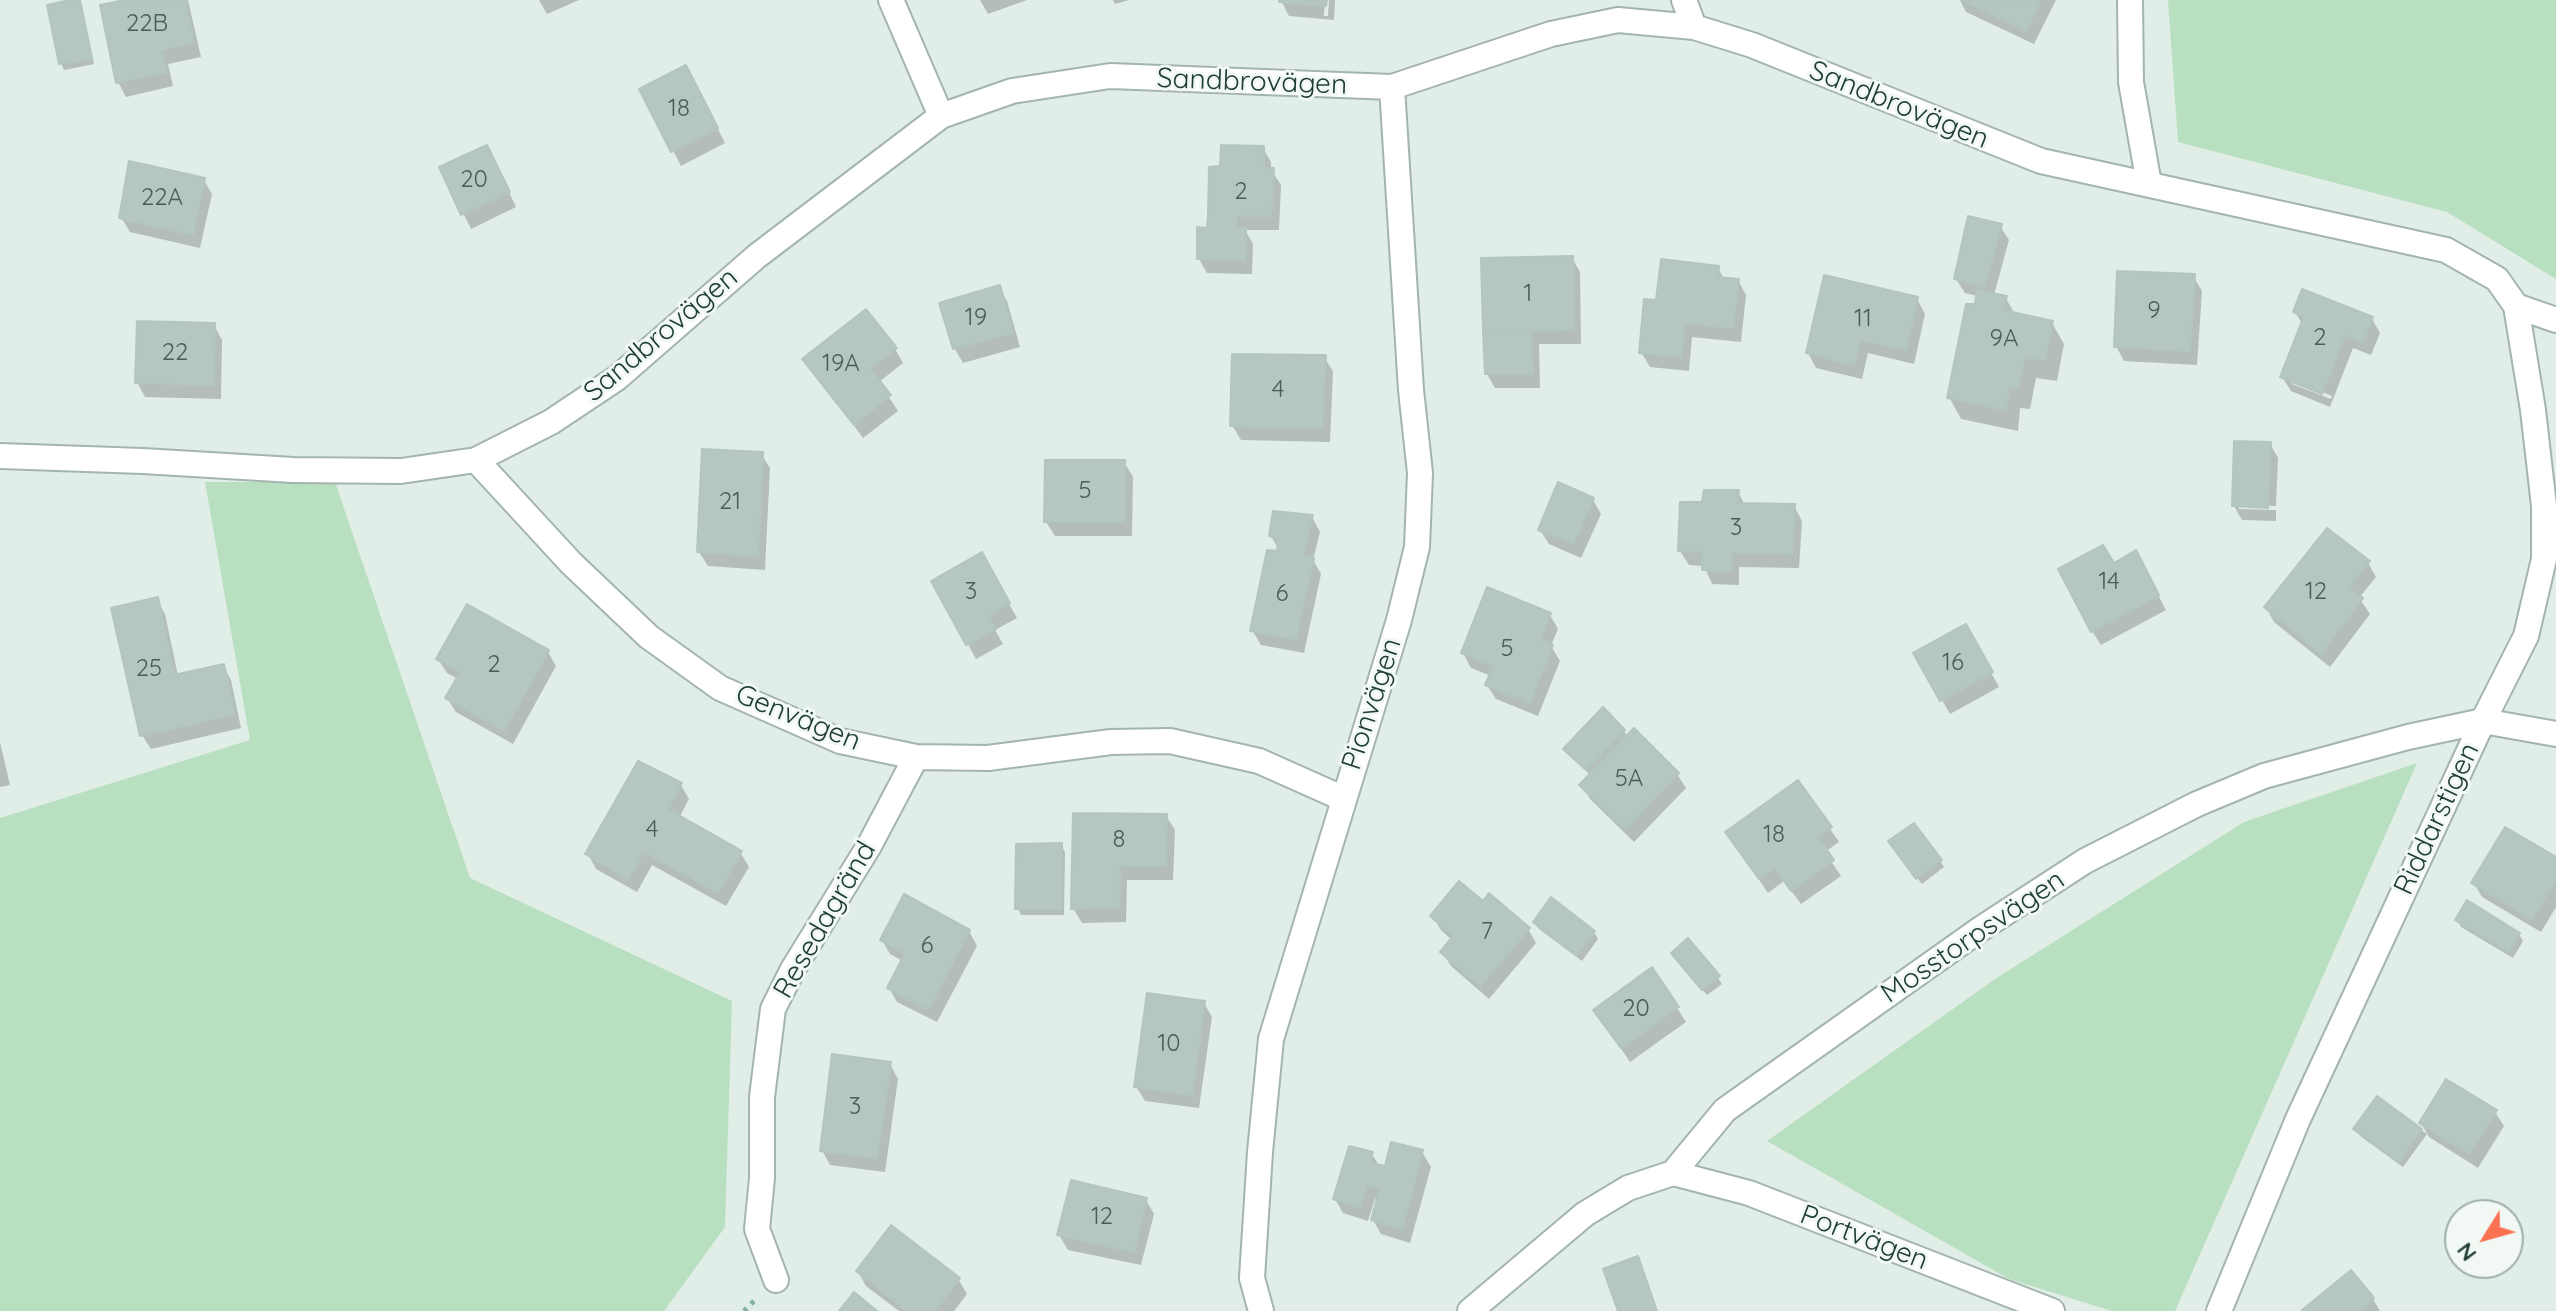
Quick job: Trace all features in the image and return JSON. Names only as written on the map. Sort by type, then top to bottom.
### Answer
[{"type":"street","points":[[891,0],[941,116]]},
{"type":"street","points":[[1684,0],[1694,27]]},
{"type":"street","points":[[2130,0],[2131,82],[2149,184]]},
{"type":"street","name":"Sandbrovägen","points":[[0,456],[339,471],[401,471],[476,460],[551,422],[617,378],[757,256],[941,116],[1012,91],[1110,76],[1392,87],[1551,34],[1618,20],[1694,27],[1752,45],[2041,161],[2446,250],[2497,279],[2516,306]]},
{"type":"street","name":"Pionvägen","points":[[1261,1311],[1252,1278],[1271,1039],[1342,798],[1399,620],[1417,547],[1420,473],[1411,390],[1392,87]]},
{"type":"street","points":[[2516,306],[2556,320]]},
{"type":"street","name":"Riddarstigen","points":[[2219,1311],[2298,1119],[2483,721],[2526,636],[2544,559],[2544,506],[2533,410],[2516,306]]},
{"type":"street","name":"Genvägen","points":[[476,460],[571,563],[649,637],[720,688],[840,741],[916,757],[988,758],[1111,742],[1170,741],[1259,761],[1342,798]]},
{"type":"street","name":"Mosstorpsvägen","points":[[1673,1173],[1725,1110],[1982,928],[2085,861],[2197,804],[2264,776],[2408,737],[2483,721],[2556,734]]},
{"type":"street","name":"Resedagränd","points":[[776,1280],[757,1229],[762,1178],[762,1097],[773,1009],[793,969],[869,846],[916,757]]},
{"type":"street","points":[[1470,1311],[1585,1214],[1628,1188],[1673,1173]]},
{"type":"street","name":"Portvägen","points":[[1673,1173],[1749,1193],[2052,1311]]},
{"type":"green space","points":[[2168,0],[2556,0],[2556,279],[2447,212],[2178,142]]},
{"type":"green space","points":[[205,482],[335,482],[470,878],[732,1001],[725,1227],[664,1311],[0,1311],[0,818],[250,740]]},
{"type":"green space","points":[[2417,763],[2175,1311],[2112,1311],[2009,1279],[1767,1141],[1998,977],[2244,822]]},
{"type":"building","points":[[80,0],[92,58],[59,64],[47,5]]},
{"type":"building","points":[[125,0],[185,0],[194,42],[161,50],[167,72],[116,83],[100,5]]},
{"type":"building","points":[[1279,0],[1327,0],[1326,6]]},
{"type":"building","points":[[1962,0],[2041,0],[2026,31]]},
{"type":"building","points":[[686,65],[718,128],[671,152],[639,89]]},
{"type":"building","points":[[487,145],[510,192],[461,215],[439,167]]},
{"type":"building","points":[[1221,145],[1264,146],[1264,168],[1274,168],[1271,216],[1237,216],[1236,227],[1246,228],[1245,260],[1197,259],[1197,227],[1207,228],[1209,167],[1220,166]]},
{"type":"building","points":[[129,161],[205,178],[193,235],[119,218]]},
{"type":"building","points":[[1968,216],[2002,224],[1985,286],[1954,279]]},
{"type":"building","points":[[1573,256],[1574,330],[1483,331],[1481,258]]},
{"type":"building","points":[[1661,259],[1719,266],[1718,277],[1739,279],[1733,328],[1685,323],[1681,357],[1639,353],[1644,299],[1656,300]]},
{"type":"building","points":[[2117,271],[2195,274],[2190,351],[2114,347]]},
{"type":"building","points":[[1824,275],[1918,297],[1906,350],[1860,340],[1854,365],[1806,353]]},
{"type":"building","points":[[1000,285],[1013,333],[953,349],[939,303]]},
{"type":"building","points":[[2302,289],[2373,317],[2363,342],[2345,335],[2322,394],[2280,377],[2304,316],[2293,312]]},
{"type":"building","points":[[1977,290],[2007,296],[2003,310],[2053,321],[2045,360],[2025,357],[2018,389],[2009,387],[2006,410],[1947,398],[1966,304],[1975,304]]},
{"type":"building","points":[[866,309],[897,348],[870,368],[891,395],[854,425],[802,359]]},
{"type":"building","points":[[137,321],[215,323],[214,385],[135,383]]},
{"type":"building","points":[[1531,330],[1533,374],[1485,374],[1483,331]]},
{"type":"building","points":[[1232,354],[1326,355],[1322,428],[1230,426]]},
{"type":"building","points":[[2234,441],[2271,442],[2268,508],[2232,506]]},
{"type":"building","points":[[702,449],[763,452],[758,556],[697,552]]},
{"type":"building","points":[[1045,460],[1125,460],[1125,522],[1044,522]]},
{"type":"building","points":[[1558,482],[1594,498],[1573,544],[1538,530]]},
{"type":"building","points":[[1704,490],[1739,490],[1737,503],[1795,504],[1792,554],[1732,553],[1732,571],[1702,570],[1702,552],[1678,551],[1680,502],[1702,502]]},
{"type":"building","points":[[1273,511],[1313,515],[1303,555],[1314,558],[1296,639],[1250,631],[1267,550],[1277,551],[1278,538],[1269,536]]},
{"type":"building","points":[[2327,528],[2370,561],[2348,587],[2363,598],[2321,654],[2264,607]]},
{"type":"building","points":[[2103,545],[2114,563],[2136,550],[2159,595],[2091,632],[2058,569]]},
{"type":"building","points":[[982,552],[1010,603],[988,615],[996,629],[966,645],[931,581]]},
{"type":"building","points":[[1487,587],[1551,613],[1540,640],[1553,645],[1530,703],[1485,685],[1493,666],[1461,653]]},
{"type":"building","points":[[158,597],[174,675],[224,664],[235,714],[140,736],[111,608]]},
{"type":"building","points":[[467,604],[549,650],[504,731],[445,698],[460,672],[436,659]]},
{"type":"building","points":[[1966,624],[1993,672],[1940,701],[1913,653]]},
{"type":"building","points":[[1603,707],[1625,730],[1586,770],[1563,749]]},
{"type":"building","points":[[1634,728],[1679,773],[1625,829],[1579,785]]},
{"type":"building","points":[[638,761],[682,783],[668,809],[742,851],[718,893],[644,852],[628,879],[585,854]]},
{"type":"building","points":[[1798,780],[1832,827],[1818,837],[1834,860],[1791,891],[1775,868],[1759,879],[1725,832]]},
{"type":"building","points":[[1073,813],[1167,814],[1166,866],[1120,866],[1119,908],[1071,909]]},
{"type":"building","points":[[1914,823],[1942,860],[1916,879],[1888,841]]},
{"type":"building","points":[[2505,827],[2556,857],[2556,880],[2532,919],[2471,883]]},
{"type":"building","points":[[1062,843],[1062,909],[1015,909],[1016,844]]},
{"type":"building","points":[[1459,881],[1483,901],[1489,893],[1530,928],[1480,986],[1440,952],[1453,936],[1430,916]]},
{"type":"building","points":[[904,894],[970,930],[929,1009],[887,988],[905,953],[880,940]]},
{"type":"building","points":[[1551,897],[1595,931],[1577,956],[1533,922]]},
{"type":"building","points":[[2467,900],[2520,933],[2509,952],[2455,920]]},
{"type":"building","points":[[1688,938],[1720,976],[1702,990],[1671,953]]},
{"type":"building","points":[[1652,967],[1679,1007],[1621,1048],[1593,1010]]},
{"type":"building","points":[[1147,993],[1205,1001],[1192,1095],[1134,1087]]},
{"type":"building","points":[[832,1054],[891,1062],[877,1158],[820,1151]]},
{"type":"building","points":[[2446,1079],[2497,1110],[2469,1154],[2419,1123]]},
{"type":"building","points":[[2377,1096],[2422,1129],[2399,1162],[2353,1129]]},
{"type":"building","points":[[1391,1142],[1423,1150],[1402,1230],[1371,1220],[1380,1188],[1367,1185],[1360,1208],[1333,1199],[1349,1146],[1373,1152],[1370,1163],[1385,1166]]},
{"type":"building","points":[[1071,1180],[1147,1198],[1134,1252],[1057,1235]]},
{"type":"building","points":[[891,1225],[960,1278],[935,1311],[907,1311],[856,1271]]},
{"type":"building","points":[[1638,1256],[1657,1311],[1618,1311],[1603,1269]]},
{"type":"building","points":[[2351,1270],[2374,1298],[2359,1311],[2301,1311]]},
{"type":"building","points":[[854,1292],[877,1311],[839,1311]]}]
